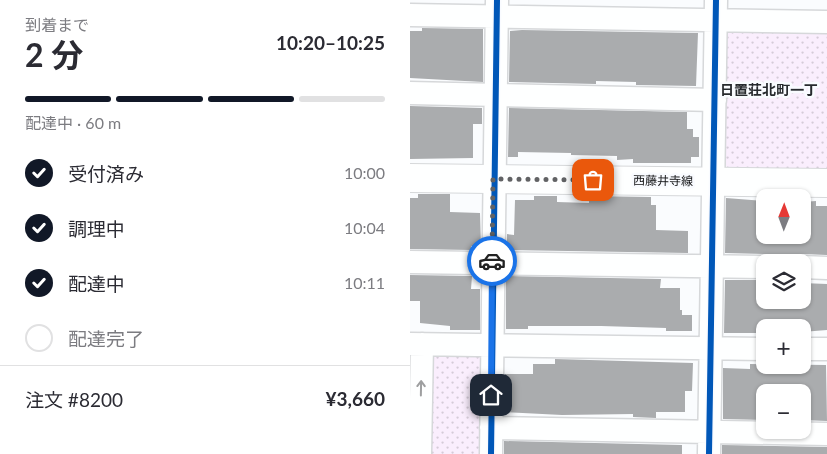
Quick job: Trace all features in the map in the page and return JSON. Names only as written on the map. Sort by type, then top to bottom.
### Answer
[{"type":"main road","name":"西藤井寺線","points":[[410,178],[827,183]]},
{"type":"street","points":[[491,454],[493,179],[497,8]]},
{"type":"street","points":[[410,15],[497,8],[716,10],[827,22]]},
{"type":"street","points":[[709,454],[716,10]]},
{"type":"street","points":[[410,93],[715,100]]},
{"type":"street","points":[[410,262],[756,267]]},
{"type":"street","points":[[811,267],[827,268]]},
{"type":"street","points":[[420,454],[415,427],[416,344],[756,348]]},
{"type":"street","points":[[811,349],[827,349]]},
{"type":"street","points":[[491,428],[827,434]]},
{"type":"shaded area","points":[[730,26],[827,28],[827,169],[728,168],[722,161],[724,33]]},
{"type":"shaded area","points":[[434,352],[479,354],[484,360],[483,454],[428,454],[430,358]]},
{"type":"building","points":[[422,28],[483,29],[483,82],[410,78],[410,31],[422,31]]},
{"type":"building","points":[[510,31],[698,33],[696,86],[636,85],[636,82],[596,81],[596,84],[509,82]]},
{"type":"building","points":[[410,106],[482,108],[482,124],[473,124],[473,158],[410,159]]},
{"type":"building","points":[[509,108],[687,112],[687,129],[693,129],[693,137],[699,137],[699,157],[691,157],[691,163],[633,163],[633,159],[617,160],[617,156],[571,155],[571,153],[518,152],[518,157],[508,157]]},
{"type":"building","points":[[418,194],[450,194],[450,212],[480,213],[481,246],[471,246],[471,250],[410,249],[410,198],[418,198]]},
{"type":"building","points":[[534,196],[557,196],[557,202],[589,203],[589,196],[651,197],[651,205],[656,205],[656,230],[688,231],[688,253],[507,250],[507,234],[514,235],[515,200],[534,200]]},
{"type":"building","points":[[726,198],[756,200],[756,244],[811,244],[811,201],[816,201],[816,206],[827,206],[827,255],[725,253]]},
{"type":"building","points":[[410,275],[472,276],[471,289],[480,289],[480,330],[450,330],[450,326],[420,323],[420,301],[410,301]]},
{"type":"building","points":[[506,276],[661,279],[660,288],[680,288],[680,310],[682,310],[682,315],[692,315],[692,331],[666,331],[666,328],[601,326],[528,326],[528,329],[506,329]]},
{"type":"building","points":[[725,280],[756,280],[756,309],[811,309],[811,283],[827,284],[827,330],[811,331],[811,319],[756,319],[756,333],[724,333]]},
{"type":"building","points":[[555,359],[693,363],[692,391],[685,391],[685,412],[656,412],[656,418],[633,417],[633,414],[562,415],[505,412],[505,374],[533,374],[533,364],[555,364]]},
{"type":"building","points":[[750,364],[756,364],[756,374],[811,374],[811,365],[826,365],[827,421],[811,420],[811,384],[756,384],[756,420],[723,419],[723,368],[750,369]]},
{"type":"building","points":[[504,441],[682,445],[682,454],[504,454]]},
{"type":"building","points":[[722,445],[827,447],[827,454],[722,454]]},
{"type":"cycle path","points":[[491,454],[497,0]]},
{"type":"cycle path","points":[[709,454],[716,0]]},
{"type":"way so far","points":[[492,261],[493,179],[593,180]]},
{"type":"district","name":"日置荘北町一丁","points":[[769,90]]},
{"type":"route","points":[[491,395],[492,261]]}]
